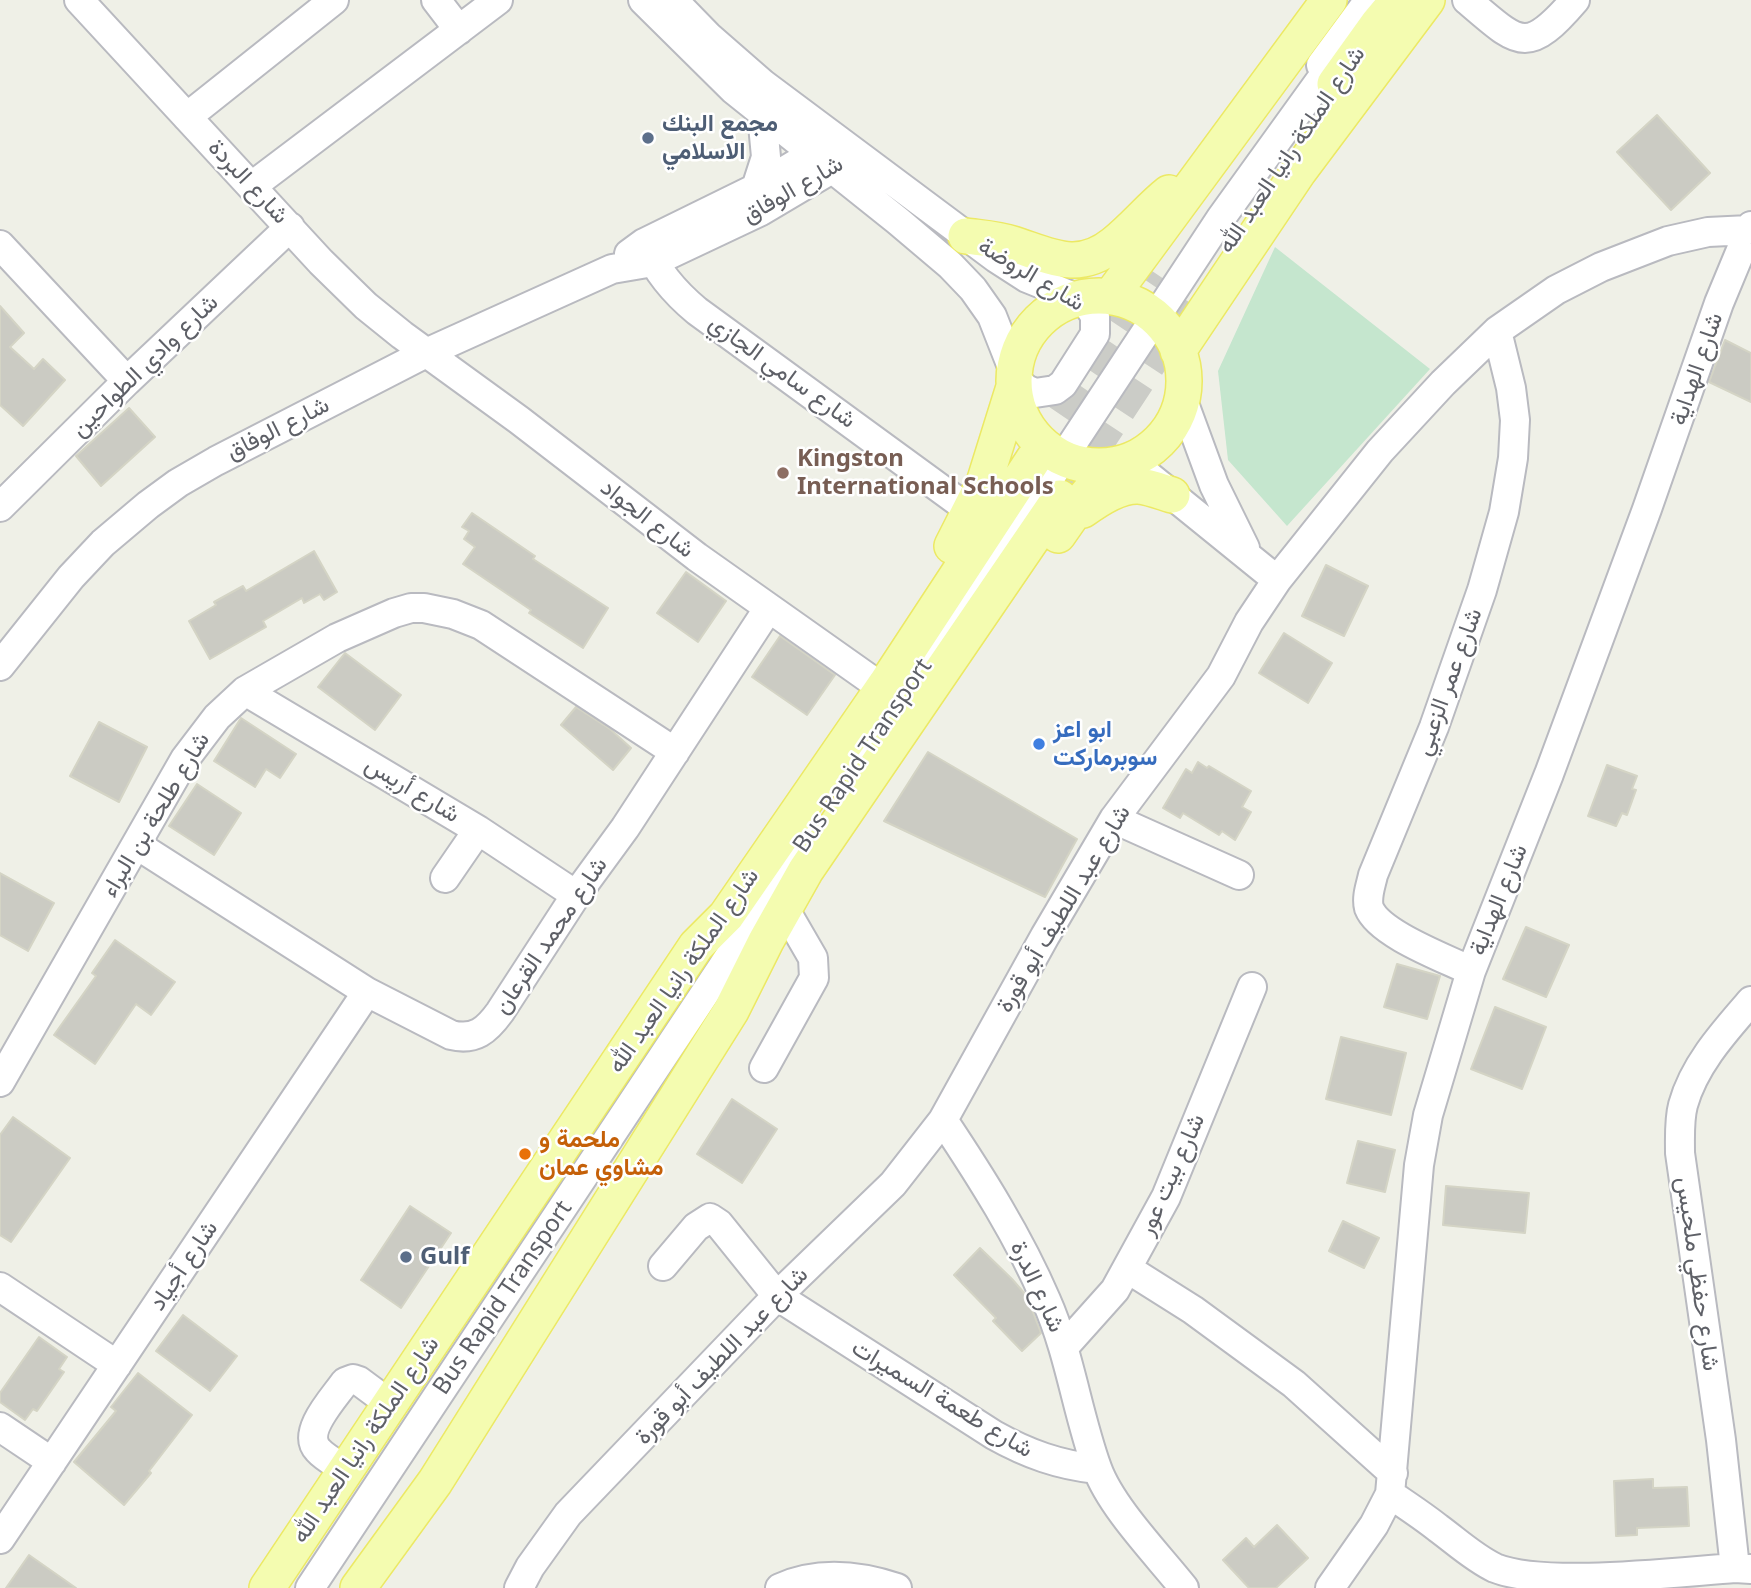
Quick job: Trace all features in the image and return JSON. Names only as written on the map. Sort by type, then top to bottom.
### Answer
[{"type":"main road","points":[[1111,296],[1329,0]]},
{"type":"main road","name":"شارع الملكة رانيا العبد الله","points":[[1157,275],[1312,54],[1354,0]]},
{"type":"main road","name":"شارع الملكة رانيا العبد الله","points":[[1189,302],[1345,69],[1398,0]]},
{"type":"main road","points":[[1178,351],[1299,171],[1427,0]]},
{"type":"main road","points":[[965,236],[1000,240],[1049,258],[1069,260],[1098,255],[1213,158]]},
{"type":"main road","points":[[696,946],[752,846],[871,680],[971,511],[984,483],[1021,347],[1035,324],[1054,308],[1076,299],[1111,296],[1124,299],[1152,314],[1172,339],[1178,351],[1183,374],[1182,398],[1171,425],[1152,447],[1121,463],[1064,509],[731,1011]]},
{"type":"main road","points":[[1014,380],[1020,413],[1050,457],[1096,466],[1121,463]]},
{"type":"main road","name":"شارع الملكة رانيا العبد الله","points":[[267,1588],[696,946],[726,916],[886,684],[1050,457]]},
{"type":"main road","points":[[1064,509],[1139,486],[1172,495]]},
{"type":"main road","name":"شارع الملكة رانيا العبد الله","points":[[358,1588],[435,1482],[731,1011],[806,870],[1064,509]]},
{"type":"street","name":"شارع البردة","points":[[79,0],[321,262],[366,306],[426,353]]},
{"type":"street","points":[[187,117],[334,0]]},
{"type":"street","points":[[436,0],[459,30]]},
{"type":"street","points":[[252,186],[498,0]]},
{"type":"street","name":"شارع الروضة","points":[[643,0],[720,78],[943,259],[973,289],[1001,335],[1014,380],[1035,393],[1045,393],[1063,384],[1091,342],[1097,325],[1090,308],[1084,302],[1027,278],[965,236],[740,65],[673,0]]},
{"type":"street","name":"Bus Rapid Transport","points":[[1152,314],[1332,49],[1369,0]]},
{"type":"street","name":"Bus Rapid Transport","points":[[310,1588],[1050,457],[1275,141],[1380,0]]},
{"type":"street","points":[[1467,0],[1502,30],[1526,39],[1552,27],[1575,0]]},
{"type":"street","points":[[756,188],[766,157],[762,114]]},
{"type":"street","name":"شارع الوفاق","points":[[0,666],[71,577],[103,543],[178,483],[426,353],[648,252],[761,211],[847,146]]},
{"type":"street","name":"شارع الوفاق","points":[[648,252],[756,188],[823,162]]},
{"type":"street","name":"شارع وادي الطواحين","points":[[0,507],[290,227]]},
{"type":"street","name":"شارع عبد اللطيف أبو قورة","points":[[519,1588],[530,1567],[568,1514],[777,1296],[892,1184],[943,1120],[1045,936],[1115,819],[1221,676],[1249,622],[1277,580],[1380,451],[1443,383],[1497,331],[1574,280],[1640,251],[1697,234],[1750,228]]},
{"type":"street","name":"شارع الهداية","points":[[1330,1588],[1374,1525],[1391,1484],[1423,1137],[1471,971],[1549,774],[1643,522],[1719,303],[1750,228]]},
{"type":"street","points":[[0,245],[127,382]]},
{"type":"street","name":"شارع سامي الجازي","points":[[648,252],[676,293],[697,311],[971,511]]},
{"type":"street","name":"شارع عمر الزعبي","points":[[1471,971],[1391,932],[1377,922],[1370,910],[1368,893],[1434,727],[1482,590],[1504,512],[1513,458],[1514,420],[1511,387],[1497,331]]},
{"type":"street","name":"شارع الجواد","points":[[426,353],[519,419],[768,609],[871,680]]},
{"type":"street","points":[[1182,398],[1218,495],[1250,556]]},
{"type":"street","name":"Bus Rapid Transport","points":[[300,1588],[993,548],[1050,457]]},
{"type":"street","points":[[1121,463],[1172,495],[1277,580]]},
{"type":"street","name":"شارع طلحة بن البراء","points":[[0,1082],[185,759],[217,717],[245,691],[337,638],[411,608],[453,614],[481,625],[676,752]]},
{"type":"street","name":"شارع محمد القرعان","points":[[137,845],[367,992],[451,1035],[467,1038],[479,1035],[491,1025],[576,895],[625,828],[768,609]]},
{"type":"street","name":"شارع أريس","points":[[245,691],[478,830],[576,895]]},
{"type":"street","points":[[1115,819],[1239,875]]},
{"type":"street","points":[[445,878],[478,830]]},
{"type":"street","points":[[764,1068],[814,978],[813,958],[791,920]]},
{"type":"street","name":"شارع بيت عور","points":[[1064,1347],[1090,1321],[1128,1269],[1166,1197],[1252,986]]},
{"type":"street","name":"شارع أجياد","points":[[0,1539],[367,992]]},
{"type":"street","name":"شارع حفظي ملحيس","points":[[1743,1569],[1721,1440],[1680,1153],[1680,1128],[1683,1105],[1691,1083],[1704,1060],[1751,1001]]},
{"type":"street","name":"شارع الدرة","points":[[943,1120],[980,1176],[1046,1299],[1064,1347],[1097,1469]]},
{"type":"street","name":"شارع طعمة السميرات","points":[[663,1266],[696,1227],[710,1218],[719,1223],[777,1296],[1025,1452],[1061,1464],[1097,1469]]},
{"type":"street","points":[[1128,1269],[1193,1310],[1294,1384],[1391,1484],[1476,1557],[1497,1579],[1521,1576],[1558,1579],[1743,1569]]},
{"type":"street","points":[[0,1287],[117,1365]]},
{"type":"street","points":[[346,1470],[317,1449],[312,1438],[313,1428],[345,1382],[352,1379],[359,1381],[390,1404]]},
{"type":"street","points":[[0,1427],[52,1462]]},
{"type":"street","points":[[1097,1469],[1124,1513],[1184,1588]]},
{"type":"street","points":[[780,1588],[804,1578],[836,1576],[873,1580],[897,1588]]},
{"type":"green space","points":[[1275,247],[1430,369],[1287,526],[1228,460],[1218,371]]},
{"type":"building","points":[[1657,115],[1710,173],[1671,210],[1617,152]]},
{"type":"building","points":[[0,306],[24,333],[10,347],[34,369],[43,359],[65,380],[23,426],[0,405]]},
{"type":"building","points":[[1725,340],[1751,353],[1751,402],[1709,382]]},
{"type":"building","points":[[129,408],[155,437],[101,486],[76,456]]},
{"type":"building","points":[[472,513],[535,556],[533,559],[608,608],[583,648],[529,613],[531,610],[463,564],[475,547],[464,539],[469,531],[462,527]]},
{"type":"building","points":[[314,551],[337,592],[324,600],[320,594],[304,603],[302,598],[263,621],[266,627],[210,659],[189,621],[216,605],[214,602],[243,586],[246,591]]},
{"type":"building","points":[[1326,565],[1368,586],[1344,636],[1302,616]]},
{"type":"building","points":[[686,572],[726,601],[698,642],[657,613]]},
{"type":"building","points":[[1284,633],[1332,663],[1308,703],[1259,673]]},
{"type":"building","points":[[780,636],[835,675],[807,715],[752,677]]},
{"type":"building","points":[[345,653],[401,695],[375,730],[318,687]]},
{"type":"building","points":[[576,707],[610,729],[631,748],[613,770],[561,725]]},
{"type":"building","points":[[241,718],[296,754],[280,778],[266,769],[255,787],[214,761]]},
{"type":"building","points":[[99,722],[147,747],[119,802],[70,776]]},
{"type":"building","points":[[928,752],[1077,839],[1045,897],[884,821]]},
{"type":"building","points":[[1198,762],[1251,791],[1242,807],[1251,812],[1235,840],[1222,831],[1219,835],[1183,813],[1180,818],[1163,808],[1186,769],[1192,773]]},
{"type":"building","points":[[1607,765],[1637,776],[1632,789],[1636,790],[1627,815],[1622,813],[1616,826],[1588,816]]},
{"type":"building","points":[[197,784],[241,813],[214,855],[169,826]]},
{"type":"building","points":[[0,873],[54,903],[28,951],[0,935]]},
{"type":"building","points":[[1526,927],[1569,945],[1546,997],[1503,979]]},
{"type":"building","points":[[115,940],[175,982],[151,1015],[136,1004],[95,1064],[54,1035],[96,976],[92,973]]},
{"type":"building","points":[[1397,964],[1440,976],[1427,1019],[1384,1007]]},
{"type":"building","points":[[1495,1007],[1546,1027],[1522,1089],[1471,1069]]},
{"type":"building","points":[[1341,1037],[1406,1053],[1391,1115],[1326,1099]]},
{"type":"building","points":[[732,1099],[777,1129],[742,1183],[697,1154]]},
{"type":"building","points":[[13,1117],[70,1158],[11,1242],[0,1235],[0,1135]]},
{"type":"building","points":[[1358,1141],[1395,1150],[1385,1192],[1347,1183]]},
{"type":"building","points":[[1446,1186],[1529,1193],[1525,1233],[1443,1225]]},
{"type":"building","name":"Gulf","points":[[410,1206],[451,1233],[401,1308],[361,1280]]},
{"type":"building","points":[[1343,1221],[1379,1238],[1364,1268],[1329,1251]]},
{"type":"building","points":[[980,1248],[1025,1294],[1031,1307],[1041,1333],[1022,1351],[993,1321],[996,1318],[954,1275]]},
{"type":"building","points":[[183,1315],[237,1356],[210,1391],[156,1351]]},
{"type":"building","points":[[39,1337],[67,1357],[59,1369],[64,1372],[37,1411],[33,1409],[25,1420],[0,1402],[0,1393]]},
{"type":"building","points":[[138,1373],[192,1415],[149,1471],[151,1473],[124,1505],[74,1462],[116,1411],[111,1407]]},
{"type":"building","points":[[1653,1479],[1653,1488],[1687,1487],[1689,1526],[1637,1528],[1637,1535],[1616,1536],[1614,1481]]},
{"type":"building","points":[[1277,1525],[1308,1558],[1276,1588],[1249,1588],[1223,1560],[1246,1538],[1254,1547]]},
{"type":"building","points":[[29,1555],[76,1588],[6,1588]]},
{"type":"tunnel","points":[[1033,460],[1158,275]]},
{"type":"tunnel","points":[[1060,498],[1189,302]]},
{"type":"place","name":"مجمع البنك الاسلامي","points":[[648,138]]},
{"type":"place","name":"Kingston International Schools","points":[[783,473]]},
{"type":"place","name":"ابو اعز سوبرماركت","points":[[1039,744]]},
{"type":"place","name":"ملحمة و مشاوي عمان","points":[[525,1154]]},
{"type":"place","name":"Gulf","points":[[406,1257]]}]
